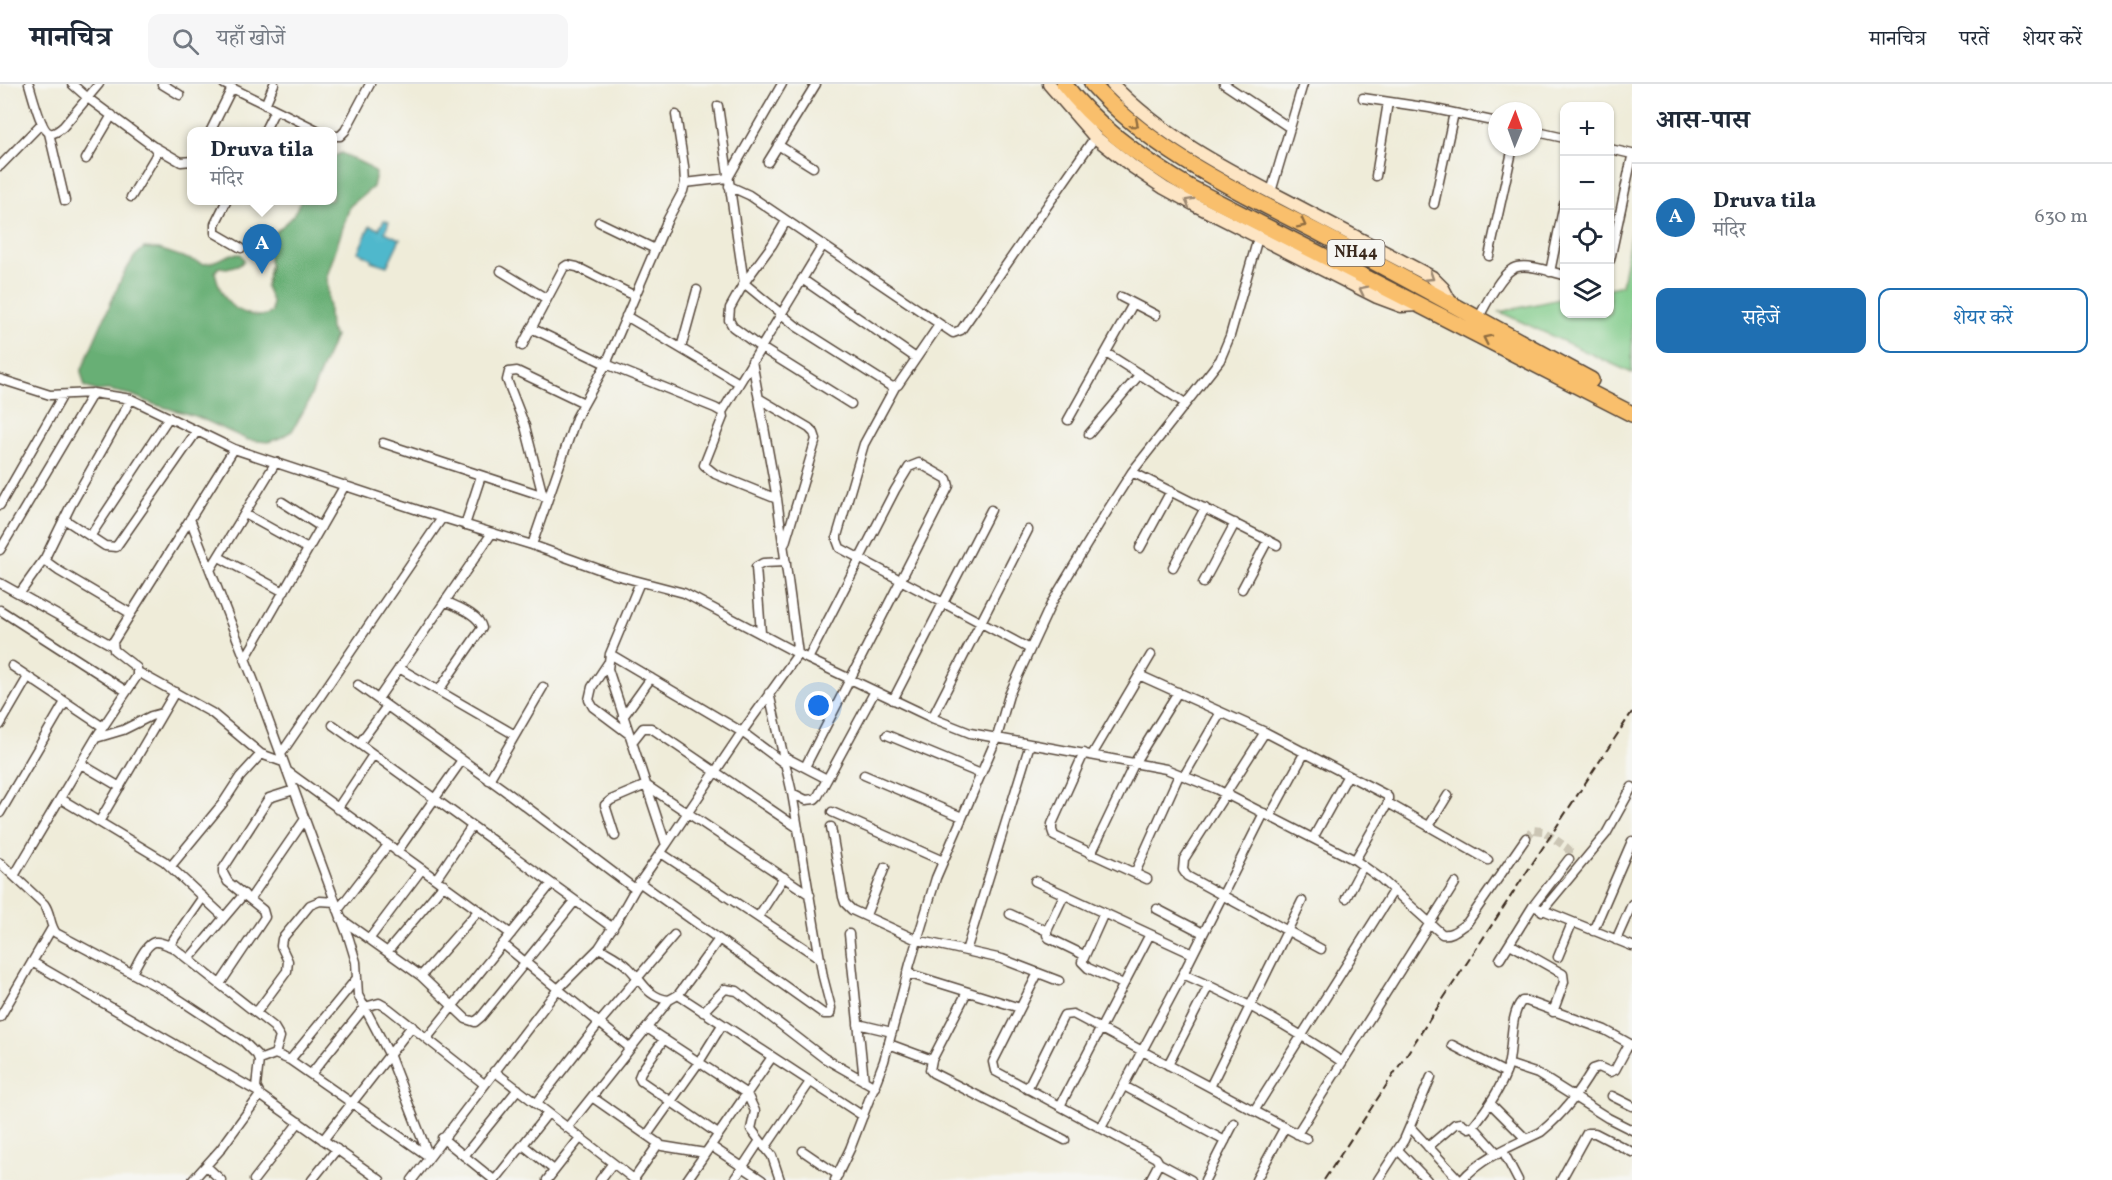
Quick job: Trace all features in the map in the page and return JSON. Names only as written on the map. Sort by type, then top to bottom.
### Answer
[{"type":"highway","name":"NH44","points":[[1064,84],[1097,119],[1158,169],[1219,204],[1632,414]]},
{"type":"highway","name":"NH44","points":[[1092,84],[1129,119],[1184,160],[1632,403]]},
{"type":"street","points":[[29,84],[42,123],[49,133],[65,201]]},
{"type":"street","points":[[72,84],[154,147],[182,162],[187,162]]},
{"type":"street","points":[[49,133],[56,132],[63,127],[89,99],[99,84]]},
{"type":"street","points":[[162,84],[180,95]]},
{"type":"street","points":[[265,105],[274,84]]},
{"type":"street","points":[[337,136],[345,131],[370,84]]},
{"type":"street","points":[[728,182],[782,84]]},
{"type":"street","points":[[768,162],[816,84]]},
{"type":"street","points":[[1049,84],[1095,137],[1164,188],[1377,297],[1401,306],[1419,305]]},
{"type":"street","points":[[1112,84],[1133,104],[1215,163],[1432,277],[1443,288],[1452,305]]},
{"type":"street","points":[[1224,84],[1290,128]]},
{"type":"street","points":[[1271,192],[1304,84]]},
{"type":"street","points":[[212,127],[228,86],[311,127]]},
{"type":"street","points":[[1363,98],[1488,120]]},
{"type":"street","points":[[1376,176],[1388,102]]},
{"type":"street","points":[[718,106],[744,283],[831,349],[888,385],[895,387]]},
{"type":"street","points":[[266,127],[275,110]]},
{"type":"street","points":[[1434,204],[1454,113]]},
{"type":"street","points":[[532,545],[546,497],[571,430],[606,364],[685,183],[676,115]]},
{"type":"street","points":[[86,159],[112,116]]},
{"type":"street","points":[[0,166],[42,123]]},
{"type":"street","points":[[1542,133],[1560,137]]},
{"type":"street","points":[[685,183],[728,182],[953,333],[961,330],[1095,137]]},
{"type":"street","points":[[778,145],[813,167]]},
{"type":"street","points":[[131,197],[155,157],[157,152],[154,147]]},
{"type":"street","points":[[1614,150],[1632,156],[1614,241]]},
{"type":"street","points":[[1489,256],[1511,156]]},
{"type":"street","points":[[225,205],[215,224],[214,233],[241,249]]},
{"type":"street","points":[[1550,272],[1563,210]]},
{"type":"street","points":[[786,221],[772,245],[744,283],[730,308],[729,320],[733,327],[760,347],[851,404]]},
{"type":"street","points":[[599,222],[655,249]]},
{"type":"street","points":[[803,1151],[837,1177],[863,1116],[889,1044],[907,973],[936,878],[996,737],[1009,695],[1052,602],[1132,472],[1215,368],[1225,350],[1258,238]]},
{"type":"street","points":[[777,499],[715,474],[704,465],[705,458],[721,424],[722,412],[823,245]]},
{"type":"street","points":[[522,346],[564,267],[570,264],[635,296]]},
{"type":"street","points":[[1478,319],[1510,270],[1525,267],[1560,274]]},
{"type":"street","points":[[501,271],[547,299]]},
{"type":"street","points":[[802,279],[916,358]]},
{"type":"street","points":[[681,348],[697,290]]},
{"type":"street","points":[[1121,297],[1156,315]]},
{"type":"street","points":[[1068,420],[1133,304]]},
{"type":"street","points":[[626,316],[739,383]]},
{"type":"street","points":[[939,325],[895,387],[871,428],[864,444],[837,540],[840,548],[1030,649]]},
{"type":"street","points":[[531,328],[606,364],[722,412]]},
{"type":"street","points":[[1106,353],[1185,403]]},
{"type":"street","points":[[415,1179],[442,1138],[558,989],[599,948],[637,886],[798,654],[777,499],[752,361]]},
{"type":"street","points":[[546,497],[507,375],[509,372],[517,371],[584,403]]},
{"type":"street","points":[[1089,434],[1140,374]]},
{"type":"street","points":[[0,379],[50,395],[93,393],[131,399],[234,449],[442,518],[532,545],[615,575],[684,593],[808,659],[932,718],[970,733],[1135,762],[1182,776],[1226,794],[1355,860],[1442,934],[1447,935],[1467,923],[1526,838]]},
{"type":"street","points":[[0,550],[93,393]]},
{"type":"street","points":[[0,505],[63,395]]},
{"type":"street","points":[[20,593],[45,558],[64,519],[131,399]]},
{"type":"street","points":[[760,399],[809,428],[816,439],[784,545]]},
{"type":"street","points":[[91,535],[169,417]]},
{"type":"street","points":[[64,519],[105,546],[116,548],[197,431]]},
{"type":"street","points":[[383,443],[546,497]]},
{"type":"street","points":[[113,646],[113,642],[130,613],[234,449]]},
{"type":"street","points":[[210,570],[276,462]]},
{"type":"street","points":[[805,767],[950,486],[947,479],[919,463],[909,467],[808,659]]},
{"type":"street","points":[[1132,472],[1277,545]]},
{"type":"street","points":[[465,525],[481,476]]},
{"type":"street","points":[[245,659],[345,485]]},
{"type":"street","points":[[1140,548],[1171,491]]},
{"type":"street","points":[[282,502],[321,526]]},
{"type":"street","points":[[1173,567],[1204,508]]},
{"type":"street","points":[[893,700],[992,510]]},
{"type":"street","points":[[244,514],[308,549]]},
{"type":"street","points":[[282,758],[442,518]]},
{"type":"street","points":[[190,519],[245,659],[353,950],[358,995],[389,1054],[429,1157]]},
{"type":"street","points":[[1203,583],[1235,523]]},
{"type":"street","points":[[932,718],[1028,530]]},
{"type":"street","points":[[378,699],[492,533]]},
{"type":"street","points":[[1242,589],[1268,540]]},
{"type":"street","points":[[219,557],[284,592]]},
{"type":"street","points":[[45,558],[59,571],[130,613]]},
{"type":"street","points":[[760,633],[756,567],[764,563],[786,562]]},
{"type":"street","points":[[630,738],[593,707],[589,700],[592,687],[609,658],[640,582]]},
{"type":"street","points":[[0,583],[113,646],[114,650],[135,666],[138,672],[212,713],[261,754],[282,758]]},
{"type":"street","points":[[439,690],[482,628],[482,624],[475,617],[445,601]]},
{"type":"street","points":[[0,610],[126,691]]},
{"type":"street","points":[[1147,879],[1059,839],[1054,836],[1052,830],[1088,754],[1151,655]]},
{"type":"street","points":[[609,658],[651,678],[784,760],[805,767],[828,779]]},
{"type":"street","points":[[609,658],[608,669],[646,785],[664,849],[821,959]]},
{"type":"street","points":[[12,666],[103,727]]},
{"type":"street","points":[[399,668],[515,735]]},
{"type":"street","points":[[14,876],[138,672]]},
{"type":"street","points":[[1139,675],[1265,732],[1386,795],[1388,803],[1355,860]]},
{"type":"street","points":[[0,725],[28,677]]},
{"type":"street","points":[[623,717],[651,678]]},
{"type":"street","points":[[358,685],[637,886],[719,939],[827,1015],[831,1012],[831,1008],[792,793],[769,693]]},
{"type":"street","points":[[489,780],[543,687]]},
{"type":"street","points":[[792,793],[806,800],[815,800],[875,691]]},
{"type":"street","points":[[99,822],[175,692]]},
{"type":"street","points":[[1091,854],[1135,762],[1178,692]]},
{"type":"street","points":[[0,813],[65,702]]},
{"type":"street","points":[[359,744],[387,706]]},
{"type":"street","points":[[1135,873],[1182,776],[1221,712]]},
{"type":"street","points":[[96,738],[123,730],[162,713]]},
{"type":"street","points":[[333,725],[612,928]]},
{"type":"street","points":[[630,738],[643,728],[651,729],[798,828]]},
{"type":"street","points":[[1265,732],[1182,865],[1187,876],[1321,949]]},
{"type":"street","points":[[887,735],[981,774]]},
{"type":"street","points":[[966,951],[1030,744]]},
{"type":"street","points":[[1101,1128],[1223,896],[1267,815],[1305,752]]},
{"type":"street","points":[[171,867],[223,803],[240,777],[261,754]]},
{"type":"street","points":[[337,808],[373,754]]},
{"type":"street","points":[[397,852],[462,760]]},
{"type":"street","points":[[81,764],[120,787]]},
{"type":"street","points":[[287,771],[511,934]]},
{"type":"street","points":[[864,775],[962,817]]},
{"type":"street","points":[[1313,838],[1348,775]]},
{"type":"street","points":[[646,785],[810,895]]},
{"type":"street","points":[[615,836],[605,805],[611,800],[646,785]]},
{"type":"street","points":[[1542,910],[1606,834],[1632,787]]},
{"type":"street","points":[[220,984],[264,920],[265,913],[225,878],[223,869],[269,798],[294,790]]},
{"type":"street","points":[[1429,826],[1448,795]]},
{"type":"street","points":[[61,799],[155,855],[224,917]]},
{"type":"street","points":[[1388,803],[1488,860]]},
{"type":"street","points":[[831,813],[943,861]]},
{"type":"street","points":[[189,960],[224,917],[247,896],[305,819]]},
{"type":"street","points":[[436,879],[472,826]]},
{"type":"street","points":[[831,826],[845,903],[852,910],[917,940],[1002,959],[1059,981]]},
{"type":"street","points":[[1593,931],[1632,841]]},
{"type":"street","points":[[338,910],[388,845]]},
{"type":"street","points":[[1500,959],[1533,906],[1569,859]]},
{"type":"street","points":[[0,863],[48,909],[52,928],[60,935],[171,994],[244,1042],[259,1060],[256,1087],[259,1094]]},
{"type":"street","points":[[1346,898],[1363,866]]},
{"type":"street","points":[[866,915],[885,867]]},
{"type":"street","points":[[370,938],[423,869]]},
{"type":"street","points":[[758,917],[784,877]]},
{"type":"street","points":[[1035,881],[1193,954]]},
{"type":"street","points":[[1297,1134],[1455,882]]},
{"type":"street","points":[[388,951],[444,884]]},
{"type":"street","points":[[427,1038],[551,884]]},
{"type":"street","points":[[1254,1111],[1393,891]]},
{"type":"street","points":[[1064,895],[1047,935],[1084,955]]},
{"type":"street","points":[[169,946],[203,897]]},
{"type":"street","points":[[256,1013],[287,971],[288,961],[281,946],[282,939],[310,905],[320,901],[338,910],[370,938],[421,976],[466,1019],[475,1022],[575,901]]},
{"type":"street","points":[[1210,1087],[1302,901]]},
{"type":"street","points":[[1616,940],[1632,904]]},
{"type":"street","points":[[1533,906],[1632,946]]},
{"type":"street","points":[[1156,909],[1203,933]]},
{"type":"street","points":[[421,976],[479,910]]},
{"type":"street","points":[[1104,913],[1082,958],[1084,965],[1123,984]]},
{"type":"street","points":[[1010,914],[1047,931]]},
{"type":"street","points":[[1558,957],[1572,923]]},
{"type":"street","points":[[0,1017],[52,928]]},
{"type":"street","points":[[849,934],[864,1081]]},
{"type":"street","points":[[1060,1106],[1149,934]]},
{"type":"street","points":[[536,1104],[599,1023],[674,935]]},
{"type":"street","points":[[567,1128],[669,1000],[678,995],[719,939]]},
{"type":"street","points":[[132,973],[151,944],[159,942],[169,946],[279,1032],[280,1042],[275,1054]]},
{"type":"street","points":[[503,944],[630,1048]]},
{"type":"street","points":[[1510,944],[1563,974],[1564,982],[1553,1011]]},
{"type":"street","points":[[599,948],[622,962],[648,991],[657,997],[669,1000]]},
{"type":"street","points":[[32,962],[259,1094],[377,1179]]},
{"type":"street","points":[[907,973],[1020,1008]]},
{"type":"street","points":[[1038,973],[994,1058],[995,1071],[1156,1158],[1159,1163],[1191,1180]]},
{"type":"street","points":[[1183,974],[1209,985],[1302,1035],[1342,1062]]},
{"type":"street","points":[[290,1060],[357,978]]},
{"type":"street","points":[[1168,1065],[1209,985]]},
{"type":"street","points":[[704,1012],[725,989],[737,991],[824,1058],[874,1087]]},
{"type":"street","points":[[967,992],[932,1060],[930,1065],[933,1073],[1065,1140]]},
{"type":"street","points":[[678,995],[863,1116]]},
{"type":"street","points":[[1410,1127],[1428,1147],[1460,1180],[1470,1171],[1549,1125],[1575,1098],[1595,1067],[1610,1072],[1615,1070],[1630,1044],[1605,1030],[1527,1001],[1519,1004],[1507,1068],[1491,1104],[1473,1126],[1469,1128],[1461,1123],[1455,1124],[1428,1147]]},
{"type":"street","points":[[311,1074],[365,1006],[374,1003],[383,1004],[484,1084]]},
{"type":"street","points":[[1027,1089],[1064,1015],[1073,1014],[1307,1139]]},
{"type":"street","points":[[858,1024],[892,1032]]},
{"type":"street","points":[[647,1135],[699,1062],[722,1025]]},
{"type":"street","points":[[323,1140],[412,1026]]},
{"type":"street","points":[[647,1028],[747,1094],[755,1111],[751,1129],[772,1156],[780,1180]]},
{"type":"street","points":[[664,1039],[639,1077],[644,1085],[718,1134]]},
{"type":"street","points":[[889,1044],[932,1060]]},
{"type":"street","points":[[1452,1045],[1507,1068],[1538,1074],[1608,1118],[1632,1130]]},
{"type":"street","points":[[259,1060],[275,1054],[290,1060],[429,1157]]},
{"type":"street","points":[[687,1180],[772,1057]]},
{"type":"street","points":[[495,1071],[634,1180],[659,1143]]},
{"type":"street","points":[[1378,1180],[1410,1127],[1431,1077]]},
{"type":"street","points":[[734,1180],[810,1082]]},
{"type":"street","points":[[1124,1086],[1225,1141]]},
{"type":"street","points":[[464,1156],[518,1089]]},
{"type":"street","points":[[194,1180],[259,1094]]},
{"type":"street","points":[[1612,1096],[1632,1106]]},
{"type":"street","points":[[592,1097],[667,1148],[708,1149],[743,1167],[762,1180]]},
{"type":"street","points":[[1491,1104],[1526,1139]]},
{"type":"street","points":[[442,1138],[495,1180],[548,1113]]},
{"type":"street","points":[[254,1180],[299,1122]]},
{"type":"street","points":[[1205,1180],[1234,1123]]},
{"type":"street","points":[[1473,1126],[1501,1153],[1518,1180]]},
{"type":"street","points":[[1256,1180],[1285,1127]]},
{"type":"street","points":[[1561,1180],[1587,1133],[1595,1133],[1632,1152]]},
{"type":"street","points":[[547,1180],[580,1138]]},
{"type":"street","points":[[523,1145],[554,1170]]},
{"type":"street","points":[[312,1180],[337,1149]]},
{"type":"street","points":[[1398,1150],[1427,1180]]},
{"type":"street","points":[[600,1180],[613,1163]]},
{"type":"street","points":[[1150,1180],[1159,1163]]},
{"type":"street","points":[[206,1166],[221,1180]]},
{"type":"green space","points":[[341,153],[366,165],[376,173],[373,187],[350,206],[327,276],[330,329],[335,336],[307,405],[292,431],[268,442],[248,440],[198,417],[153,404],[132,395],[108,390],[97,391],[85,387],[81,372],[87,357],[123,275],[135,256],[144,248],[159,249],[203,264],[232,254],[241,254],[244,260],[241,264],[227,268],[219,267],[215,272],[219,286],[232,306],[247,314],[262,316],[272,312],[272,301],[266,287],[270,265],[266,241],[292,217],[299,205],[337,205],[337,155]]},
{"type":"green space","points":[[1632,225],[1632,373],[1500,312],[1560,299],[1560,318],[1614,318],[1614,287],[1622,285]]},
{"type":"water","points":[[384,220],[389,222],[385,232],[400,239],[387,266],[371,261],[372,259],[358,252],[370,226],[379,229]]},
{"type":"tunnel","points":[[1526,838],[1533,830],[1543,831],[1569,850],[1569,859]]},
{"type":"railway","points":[[1324,1180],[1632,712]]},
{"type":"place","name":"Druva tila","points":[[262,274]]}]
